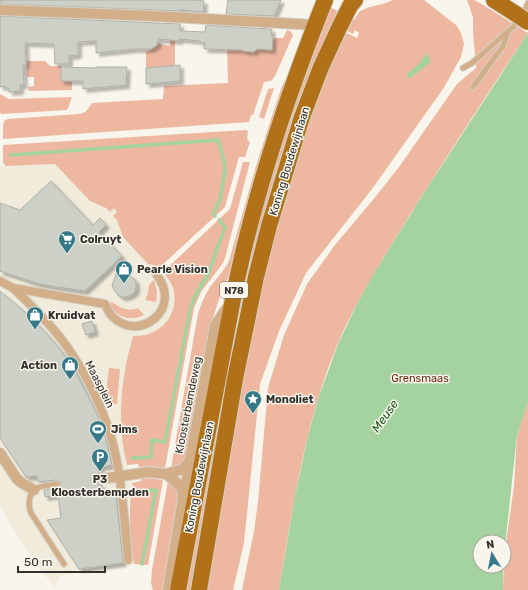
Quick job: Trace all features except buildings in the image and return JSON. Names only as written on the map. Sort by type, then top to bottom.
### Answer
[{"type":"main road","name":"Koning Boudewijnlaan","points":[[178,590],[226,314],[254,209],[283,113],[325,0]]},
{"type":"main road","name":"Koning Boudewijnlaan","points":[[199,590],[234,378],[256,277],[269,226],[302,117],[330,44],[343,18],[355,0]]},
{"type":"main road","points":[[494,0],[522,18]]},
{"type":"street","points":[[0,10],[153,16],[315,25]]},
{"type":"street","points":[[0,281],[13,288],[105,304],[110,314],[117,320],[129,326],[147,323],[154,320],[163,308],[165,290],[162,282],[156,274]]},
{"type":"street","name":"Maasplein","points":[[13,288],[53,329],[69,350],[95,395],[105,419],[120,476],[128,560]]},
{"type":"street","points":[[226,314],[239,320],[245,330]]},
{"type":"street","name":"Kloosterbemdeweg","points":[[166,474],[183,469],[190,460],[215,326],[226,314]]},
{"type":"street","points":[[0,453],[17,478],[22,483],[34,490]]},
{"type":"street","points":[[168,590],[190,460]]},
{"type":"street","points":[[101,479],[150,472],[166,474],[180,486],[183,491],[184,499]]},
{"type":"lane","points":[[463,68],[472,63],[514,26],[528,3]]},
{"type":"lane","points":[[474,87],[503,46],[508,31]]},
{"type":"lane","points":[[57,484],[38,487],[34,490],[29,498],[29,506],[30,512],[64,564]]},
{"type":"shaded area","points":[[393,0],[424,0],[456,25],[461,33],[464,44],[461,57],[443,89],[372,189],[306,273],[279,331],[260,384],[244,543],[233,590],[205,590],[237,417],[252,321],[294,161],[341,30],[357,38],[359,33],[355,30],[353,34],[342,28],[348,17],[354,20],[360,11]]},
{"type":"shaded area","points":[[467,0],[474,0],[480,3],[528,33],[408,218],[362,295],[345,327],[317,403],[301,465],[279,590],[242,590],[254,531],[258,502],[268,388],[284,335],[307,284],[335,245],[399,167],[457,84],[476,68],[473,17]]},
{"type":"shaded area","points":[[328,6],[341,13],[243,316],[233,313],[266,184]]},
{"type":"shaded area","points":[[287,30],[293,35],[275,76],[271,81],[264,82],[253,115],[251,115],[249,122],[3,139],[4,121],[8,119],[79,114],[85,112],[92,103],[163,99],[164,86],[228,83],[227,47],[238,46],[243,51],[254,52],[260,47],[265,46],[265,50],[269,50],[272,48],[273,38],[283,38]]},
{"type":"shaded area","points":[[306,30],[232,268],[220,296],[212,321],[186,456],[182,463],[171,468],[199,311],[210,287],[229,261],[256,166],[282,86]]},
{"type":"shaded area","points":[[176,39],[175,66],[146,68],[146,52],[156,43],[170,46],[170,40]]},
{"type":"shaded area","points":[[26,61],[45,61],[50,66],[61,66],[61,81],[72,81],[72,90],[29,91],[28,87],[34,86],[34,77],[27,77]]},
{"type":"shaded area","points":[[274,88],[264,119],[259,117],[268,89]]},
{"type":"shaded area","points":[[0,94],[9,99],[72,97],[66,110],[2,114],[0,113]]},
{"type":"shaded area","points":[[248,131],[247,139],[250,142],[245,157],[239,157],[225,207],[159,268],[148,264],[123,237],[117,220],[113,216],[117,212],[114,208],[110,212],[106,208],[90,201],[55,164],[6,166],[3,163],[3,145]]},
{"type":"shaded area","points":[[243,162],[250,162],[225,258],[223,263],[201,292],[194,308],[165,468],[150,466],[139,467],[138,464],[127,465],[122,433],[121,400],[125,368],[133,336],[152,333],[166,322],[171,315],[174,307],[173,288],[163,272],[230,209]]},
{"type":"shaded area","points":[[55,164],[90,201],[106,208],[110,212],[114,208],[118,212],[114,216],[123,237],[148,263],[156,266],[163,272],[172,287],[174,299],[172,313],[164,324],[158,330],[138,336],[124,374],[121,403],[121,426],[126,459],[135,491],[131,491],[129,516],[134,564],[62,575],[54,587],[27,551],[0,507],[0,166]]},
{"type":"shaded area","points":[[154,280],[157,291],[156,302],[145,300],[149,285]]},
{"type":"shaded area","points":[[112,302],[124,309],[131,310],[138,308],[144,315],[133,318],[124,317],[116,313],[108,305]]},
{"type":"shaded area","points":[[109,368],[120,369],[117,404],[105,403]]},
{"type":"shaded area","points":[[226,376],[232,379],[193,590],[182,590]]},
{"type":"shaded area","points":[[528,402],[528,590],[503,590],[503,574],[512,574],[512,534],[507,534],[514,486],[517,435]]},
{"type":"shaded area","points":[[149,478],[163,480],[148,565],[134,564],[130,528],[131,491],[135,490],[132,483],[141,481],[141,479]]},
{"type":"shaded area","points":[[168,481],[175,487],[179,496],[165,590],[153,590],[151,583],[152,570]]},
{"type":"water","name":"Meuse","points":[[528,33],[528,402],[517,435],[506,534],[472,534],[472,574],[503,574],[503,590],[279,590],[295,496],[307,440],[318,399],[338,344],[357,304],[373,275],[422,196]]},
{"type":"water","points":[[428,54],[430,62],[408,78],[408,73],[419,64],[424,56]]},
{"type":"waterway","points":[[11,155],[218,140],[225,170],[220,200],[213,214],[215,216]]},
{"type":"waterway","points":[[132,458],[151,457],[152,440],[165,442],[190,310],[195,296],[208,274],[225,227],[219,220]]},
{"type":"waterway","points":[[138,491],[156,490],[142,564]]},
{"type":"place","name":"Colruyt","points":[[67,254]]},
{"type":"place","name":"Pearle Vision","points":[[124,284]]},
{"type":"place","name":"Kruidvat","points":[[35,330]]},
{"type":"place","name":"Action","points":[[70,380]]},
{"type":"place","name":"Monoliet","points":[[253,414]]},
{"type":"place","name":"Jims","points":[[98,444]]},
{"type":"place","name":"P3 Kloosterbempden","points":[[100,472]]},
{"type":"park label","name":"Grensmaas","points":[[420,378]]}]
